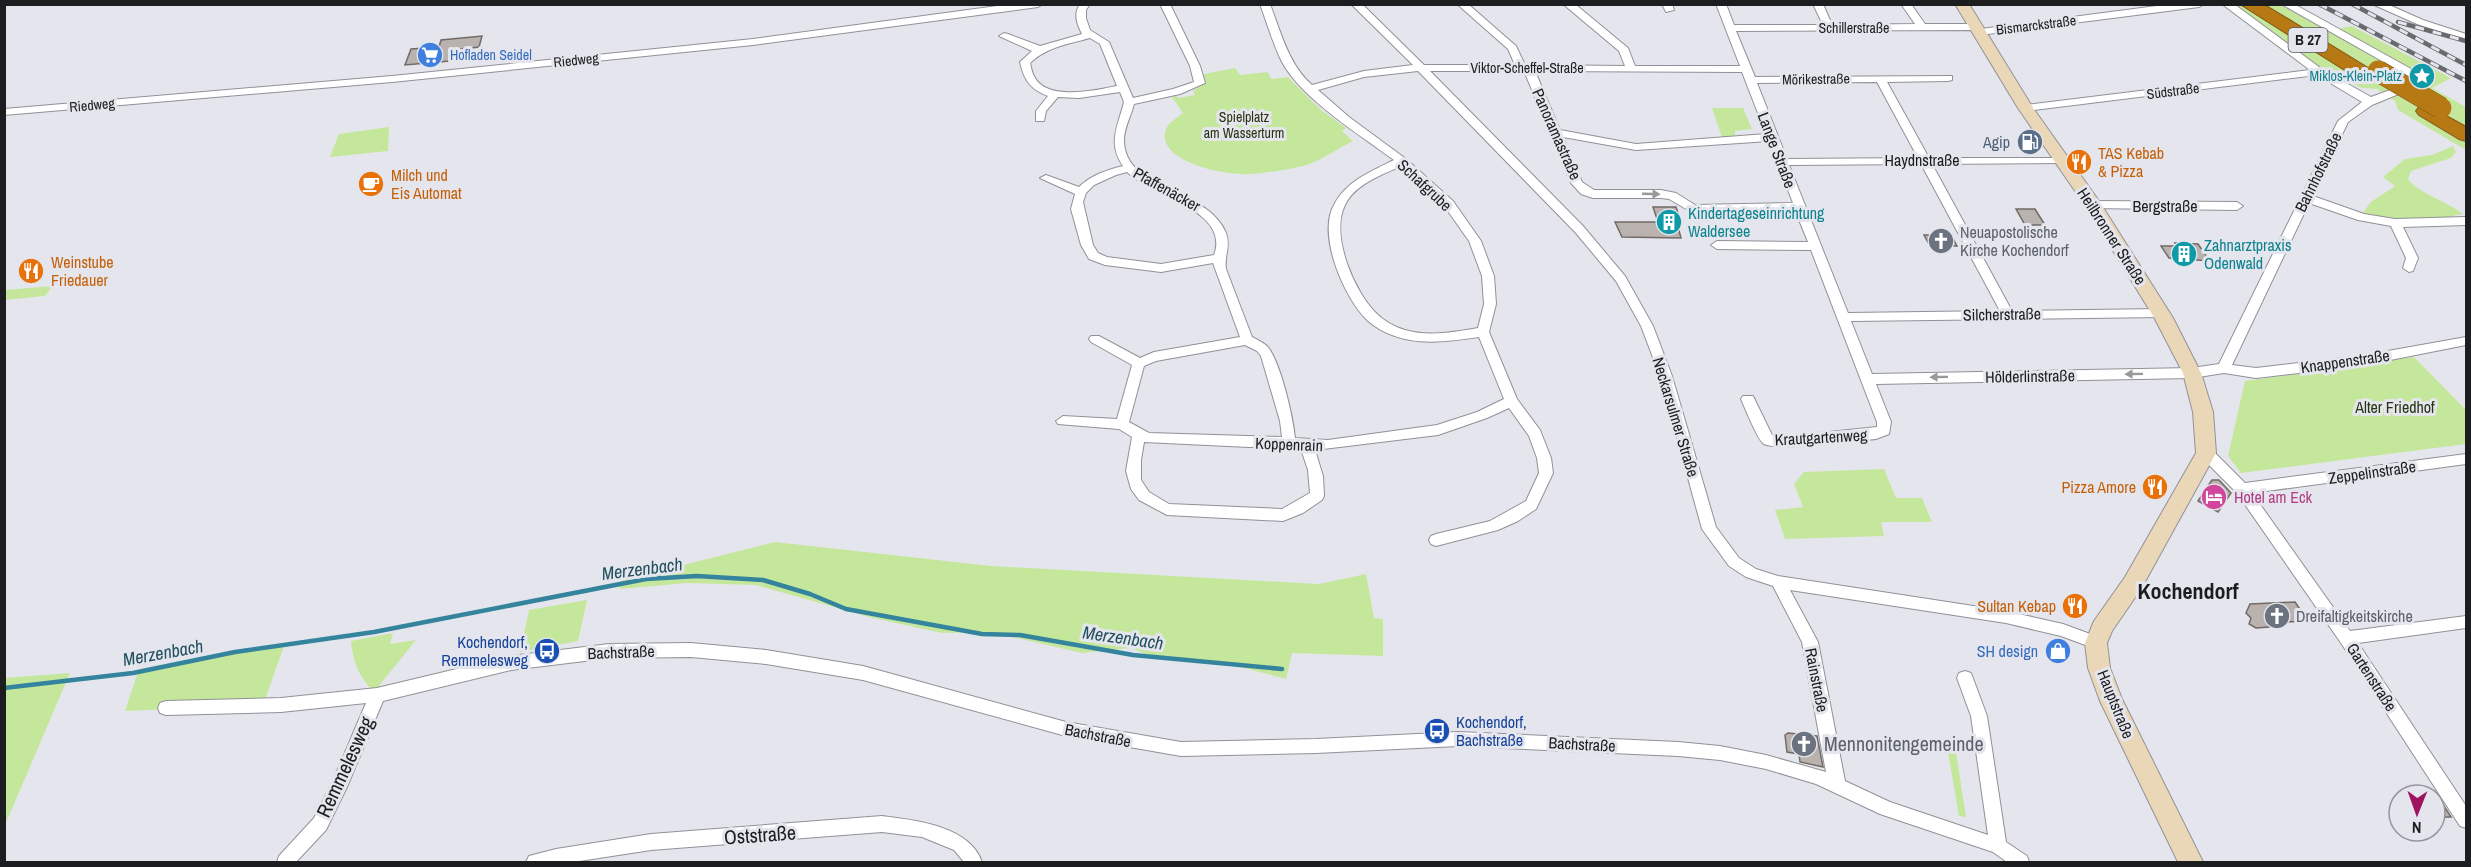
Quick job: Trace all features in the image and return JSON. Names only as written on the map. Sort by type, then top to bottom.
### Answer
[{"type":"highway","name":"B 27","points":[[2249,4],[2433,109],[2466,123]]},
{"type":"highway","name":"B 27","points":[[2267,4],[2372,73]]},
{"type":"highway","name":"B 27","points":[[2433,109],[2466,135]]},
{"type":"main road","name":"Heilbronner Straße","points":[[1962,4],[2026,108],[2093,205],[2162,313],[2192,373],[2204,412],[2206,453]]},
{"type":"main road","points":[[2096,643],[2102,627],[2133,583],[2206,453]]},
{"type":"main road","name":"Hauptstraße","points":[[2096,643],[2099,668],[2111,701],[2191,862]]},
{"type":"street","name":"Riedweg","points":[[4,112],[392,79],[753,42],[1038,4]]},
{"type":"street","points":[[1085,4],[1081,10],[1081,18],[1086,32],[1104,42],[1129,102],[1176,92],[1200,83],[1195,66],[1165,4]]},
{"type":"street","name":"Schafgrube","points":[[1265,4],[1287,61],[1300,80],[1345,119],[1402,161],[1449,204],[1475,241],[1488,276],[1490,304],[1483,332]]},
{"type":"street","name":"Neckarsulmer Straße","points":[[1356,4],[1579,229],[1621,279],[1647,326],[1666,376],[1709,530],[1734,562],[1751,573],[1778,582],[2006,617],[2063,630],[2096,643]]},
{"type":"street","name":"Panoramastraße","points":[[1462,4],[1512,48],[1524,68],[1577,183],[1585,191],[1593,194],[1661,194],[1672,196],[1693,209],[1799,206]]},
{"type":"street","points":[[1568,4],[1624,50],[1631,69]]},
{"type":"street","name":"Lange Straße","points":[[1720,4],[1884,422],[1884,430]]},
{"type":"street","points":[[1818,4],[1829,28]]},
{"type":"street","points":[[1906,4],[1922,27]]},
{"type":"street","name":"Bismarckstraße","points":[[1978,29],[2199,4]]},
{"type":"street","points":[[2227,4],[2319,72],[2369,101]]},
{"type":"street","name":"Bahnhofstraße","points":[[2224,368],[2343,121],[2354,109],[2369,101],[2418,84],[2416,78],[2409,72],[2286,4]]},
{"type":"street","points":[[2377,4],[2420,22],[2466,37]]},
{"type":"street","name":"Schillerstraße","points":[[1731,28],[1978,29]]},
{"type":"street","points":[[1090,35],[1057,42],[1030,56],[1025,66],[1035,86],[1055,94],[1074,97],[1123,88]]},
{"type":"street","points":[[1004,36],[1040,50]]},
{"type":"street","name":"Viktor-Scheffel-Straße","points":[[1311,90],[1337,80],[1369,72],[1419,68],[1631,69],[1749,75]]},
{"type":"street","name":"Südstraße","points":[[2026,108],[2319,72]]},
{"type":"street","name":"Mörikestraße","points":[[1749,75],[1948,78]]},
{"type":"street","points":[[1880,78],[2007,313]]},
{"type":"street","points":[[1040,119],[1041,111],[1055,94]]},
{"type":"street","name":"Pfaffenäcker","points":[[1129,102],[1118,135],[1121,153],[1129,168],[1144,180],[1186,199],[1206,212],[1221,233],[1223,249],[1218,258],[1247,340],[1262,348],[1267,356],[1287,421],[1289,443]]},
{"type":"street","points":[[1554,132],[1636,147],[1772,137]]},
{"type":"street","name":"Haydnstraße","points":[[1781,162],[2062,160]]},
{"type":"street","points":[[1402,161],[1368,177],[1348,191],[1337,207],[1335,221],[1337,244],[1341,263],[1351,287],[1373,318],[1396,332],[1418,338],[1438,338],[1483,332],[1511,401],[1535,434],[1544,458],[1546,473],[1531,505],[1513,517],[1493,526],[1436,540]]},
{"type":"street","points":[[1129,168],[1096,179],[1081,192],[1077,209],[1087,245],[1097,259],[1161,268],[1218,258]]},
{"type":"street","points":[[1046,178],[1081,192]]},
{"type":"street","points":[[2307,198],[2362,218],[2395,223],[2466,221]]},
{"type":"street","name":"Bergstraße","points":[[2093,205],[2237,206]]},
{"type":"street","points":[[2395,223],[2412,258],[2409,268]]},
{"type":"street","points":[[1717,245],[1814,246]]},
{"type":"street","name":"Silcherstraße","points":[[1842,317],[2007,313],[2162,313]]},
{"type":"street","points":[[1095,339],[1139,363]]},
{"type":"street","points":[[1122,424],[1134,374],[1139,363],[1154,357],[1247,340]]},
{"type":"street","name":"Knappenstraße","points":[[2224,368],[2256,373],[2360,361],[2466,341]]},
{"type":"street","points":[[2192,373],[2224,368]]},
{"type":"street","name":"Hölderlinstraße","points":[[1867,379],[2192,373]]},
{"type":"street","name":"Krautgartenweg","points":[[1748,399],[1767,440],[1790,441],[1866,435],[1884,430]]},
{"type":"street","name":"Koppenrain","points":[[1063,421],[1122,424],[1139,435],[1149,438],[1289,443],[1306,446],[1438,430],[1482,415],[1511,401]]},
{"type":"street","points":[[1139,435],[1131,471],[1138,492],[1154,505],[1167,509],[1283,515],[1298,509],[1317,496],[1318,481],[1306,446]]},
{"type":"street","name":"Gartenstraße","points":[[2206,453],[2242,489],[2346,638],[2466,820]]},
{"type":"street","name":"Zeppelinstraße","points":[[2242,489],[2466,459]]},
{"type":"street","name":"Rainstraße","points":[[1778,582],[1810,642],[1837,784]]},
{"type":"street","points":[[2346,638],[2466,622]]},
{"type":"street","name":"Bachstraße","points":[[166,708],[281,705],[377,695],[444,678],[532,660],[609,651],[691,650],[766,657],[863,673],[1066,729],[1181,749],[1316,746],[1458,738],[1682,749],[1738,756],[1795,769],[1837,784],[1886,809],[1998,846],[2021,862]]},
{"type":"street","points":[[1965,678],[1979,716],[1998,846]]},
{"type":"street","name":"Remmelesweg","points":[[285,862],[320,824],[339,787],[377,695]]},
{"type":"street","name":"Oststraße","points":[[535,862],[651,842],[882,825],[922,829],[960,844],[974,862]]},
{"type":"green space","points":[[2231,5],[2281,5],[2327,31],[2352,26],[2451,78],[2432,88],[2466,107],[2466,150],[2398,110],[2395,101],[2377,89],[2362,88],[2321,68]]},
{"type":"green space","name":"Spielplatz am Wasserturm","points":[[1235,68],[1240,75],[1268,72],[1271,79],[1288,77],[1321,110],[1346,128],[1342,131],[1353,141],[1312,163],[1263,173],[1225,172],[1195,165],[1181,158],[1171,150],[1165,140],[1167,126],[1183,113],[1172,97],[1195,95],[1193,91],[1205,82],[1204,74]]},
{"type":"green space","points":[[1712,108],[1743,108],[1752,129],[1735,131],[1735,137],[1722,137]]},
{"type":"green space","points":[[389,127],[388,151],[330,157],[339,134]]},
{"type":"green space","points":[[2453,146],[2456,152],[2451,158],[2411,171],[2408,179],[2419,189],[2463,214],[2452,216],[2457,220],[2393,221],[2361,215],[2371,202],[2395,186],[2383,177],[2405,159],[2432,155]]},
{"type":"green space","points":[[53,286],[45,296],[5,300],[5,290]]},
{"type":"green space","name":"Alter Friedhof","points":[[2414,357],[2466,410],[2466,444],[2241,473],[2228,456],[2245,381]]},
{"type":"green space","points":[[1884,469],[1896,498],[1922,498],[1932,522],[1881,522],[1884,536],[1785,539],[1775,510],[1803,507],[1794,484],[1804,472]]},
{"type":"green space","points":[[775,542],[991,566],[1319,584],[1366,574],[1374,618],[1383,619],[1383,656],[1292,653],[1286,679],[1226,663],[1156,658],[1131,648],[1082,653],[991,632],[942,633],[873,618],[756,585],[687,583],[620,589],[620,581]]},
{"type":"green space","points":[[587,600],[578,641],[520,652],[529,610]]},
{"type":"green space","points":[[393,633],[390,644],[416,640],[374,692],[358,669],[351,641]]},
{"type":"green space","points":[[284,646],[263,705],[125,711],[138,672],[235,652]]},
{"type":"green space","points":[[70,673],[5,825],[5,678]]},
{"type":"green space","points":[[1948,752],[1956,752],[1966,817],[1959,816]]},
{"type":"building","name":"Hofladen Seidel","points":[[482,36],[479,47],[454,50],[450,61],[405,65],[411,49],[439,47],[441,40]]},
{"type":"building","name":"Kindertageseinrichtung Waldersee","points":[[1653,207],[1676,207],[1681,222],[1677,223],[1681,238],[1622,237],[1615,222],[1658,222]]},
{"type":"building","points":[[2016,209],[2035,209],[2045,225],[2025,225]]},
{"type":"building","name":"Neuapostolische Kirche Kochendorf","points":[[1924,235],[1951,235],[1957,246],[1930,246]]},
{"type":"building","name":"Zahnarztpraxis Odenwald","points":[[2175,243],[2198,244],[2210,261],[2169,258],[2161,246],[2177,246]]},
{"type":"building","name":"Hotel am Eck","points":[[2212,480],[2219,480],[2231,493],[2218,512],[2198,501]]},
{"type":"building","name":"Dreifaltigkeitskirche","points":[[2295,602],[2308,621],[2267,623],[2269,627],[2256,628],[2249,624],[2251,618],[2246,613],[2250,604]]},
{"type":"building","name":"Mennonitengemeinde","points":[[1788,733],[1817,736],[1823,767],[1800,762],[1799,754],[1787,752],[1785,735]]},
{"type":"waterway","name":"Merzenbach","points":[[4,688],[133,673],[235,652],[374,632],[646,579],[697,576],[763,580],[810,594],[846,609],[982,634],[1020,635],[1133,655],[1282,669]]},
{"type":"railway","points":[[2319,4],[2466,81]]},
{"type":"railway","points":[[2352,4],[2466,65]]},
{"type":"railway","points":[[2398,22],[2466,41]]},
{"type":"place","name":"Hofladen Seidel","points":[[430,55]]},
{"type":"place","name":"Miklos-Klein-Platz","points":[[2422,76]]},
{"type":"place","name":"Agip","points":[[2030,142]]},
{"type":"place","name":"TAS Kebab & Pizza","points":[[2079,162]]},
{"type":"place","name":"Milch und Eis Automat","points":[[371,184]]},
{"type":"place","name":"Kindertageseinrichtung Waldersee","points":[[1669,222]]},
{"type":"place","name":"Neuapostolische Kirche Kochendorf","points":[[1941,241]]},
{"type":"place","name":"Zahnarztpraxis Odenwald","points":[[2184,254]]},
{"type":"place","name":"Weinstube Friedauer","points":[[31,271]]},
{"type":"place","name":"Pizza Amore","points":[[2155,487]]},
{"type":"place","name":"Hotel am Eck","points":[[2214,497]]},
{"type":"place","name":"Sultan Kebap","points":[[2075,606]]},
{"type":"place","name":"Dreifaltigkeitskirche","points":[[2277,616]]},
{"type":"place","name":"Kochendorf, Remmelesweg","points":[[547,651]]},
{"type":"place","name":"SH design","points":[[2058,651]]},
{"type":"place","name":"Kochendorf, Bachstraße","points":[[1437,731]]},
{"type":"place","name":"Mennonitengemeinde","points":[[1804,744]]},
{"type":"district","name":"Kochendorf","points":[[2188,591]]}]
